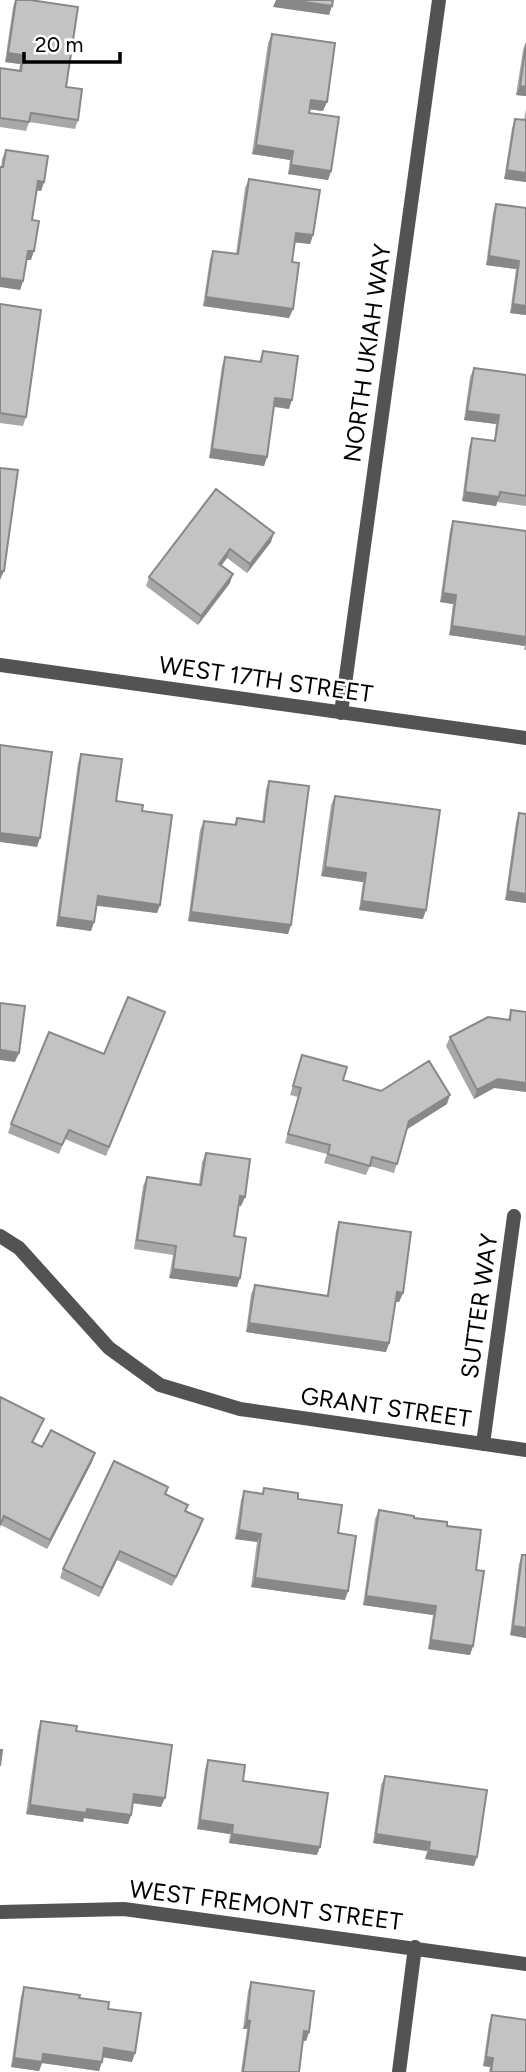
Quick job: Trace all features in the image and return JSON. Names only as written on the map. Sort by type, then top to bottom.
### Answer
[{"type":"street","name":"NORTH UKIAH WAY","points":[[341,713],[439,0]]},
{"type":"street","name":"WEST 17TH STREET","points":[[0,665],[526,738]]},
{"type":"street","name":"SUTTER WAY","points":[[483,1444],[514,1216]]},
{"type":"street","name":"GRANT STREET","points":[[0,1236],[19,1248],[109,1348],[160,1385],[240,1409],[526,1450]]},
{"type":"street","name":"WEST FREMONT STREET","points":[[0,1912],[124,1909],[526,1964]]},
{"type":"street","points":[[399,2072],[415,1947]]},
{"type":"building","points":[[16,0],[78,7],[66,87],[82,89],[78,120],[31,113],[29,122],[0,118],[0,68],[21,71],[23,55],[8,53]]},
{"type":"building","points":[[290,0],[333,0],[332,6]]},
{"type":"building","points":[[272,34],[335,43],[327,102],[311,100],[309,113],[339,117],[331,171],[291,165],[293,151],[256,145]]},
{"type":"building","points":[[526,44],[526,87],[520,86]]},
{"type":"building","points":[[515,119],[526,120],[526,173],[507,170]]},
{"type":"building","points":[[6,150],[48,156],[44,182],[38,181],[32,220],[39,221],[34,251],[28,251],[23,281],[0,278],[0,167],[3,167]]},
{"type":"building","points":[[249,179],[320,190],[313,235],[296,233],[292,262],[299,263],[293,309],[206,297],[213,251],[238,254]]},
{"type":"building","points":[[496,204],[526,208],[526,306],[513,304],[519,261],[489,256]]},
{"type":"building","points":[[0,304],[41,310],[26,417],[0,413]]},
{"type":"building","points":[[263,351],[298,356],[292,400],[275,398],[267,457],[212,449],[225,357],[261,362]]},
{"type":"building","points":[[474,368],[526,375],[526,496],[500,492],[499,497],[465,492],[472,438],[495,441],[499,415],[467,411]]},
{"type":"building","points":[[0,468],[18,470],[4,571],[0,571]]},
{"type":"building","points":[[216,489],[274,533],[250,564],[230,549],[219,564],[233,574],[201,616],[149,577]]},
{"type":"building","points":[[453,521],[526,531],[526,637],[452,626],[456,595],[443,593]]},
{"type":"building","points":[[0,745],[52,752],[40,838],[0,833]]},
{"type":"building","points":[[81,754],[122,759],[116,801],[143,805],[142,811],[172,815],[160,905],[98,896],[94,922],[59,917]]},
{"type":"building","points":[[269,781],[309,786],[291,925],[191,912],[204,821],[236,825],[237,818],[264,822]]},
{"type":"building","points":[[335,796],[440,810],[426,910],[362,901],[366,873],[325,867]]},
{"type":"building","points":[[519,813],[526,814],[526,894],[508,891]]},
{"type":"building","points":[[128,997],[165,1012],[109,1147],[69,1130],[62,1145],[11,1124],[49,1032],[104,1054]]},
{"type":"building","points":[[0,1003],[25,1006],[19,1053],[1,1050],[0,1060]]},
{"type":"building","points":[[511,1010],[526,1012],[526,1083],[498,1079],[477,1090],[450,1037],[488,1017],[510,1020]]},
{"type":"building","points":[[302,1055],[347,1067],[343,1080],[381,1091],[429,1061],[450,1095],[409,1121],[397,1164],[372,1157],[370,1166],[328,1154],[330,1145],[288,1134],[301,1088],[293,1086]]},
{"type":"building","points":[[206,1153],[250,1159],[245,1197],[240,1196],[234,1236],[246,1238],[240,1278],[173,1269],[176,1246],[137,1240],[147,1177],[201,1185]]},
{"type":"building","points":[[339,1222],[411,1232],[403,1293],[397,1292],[389,1343],[249,1323],[255,1285],[328,1296]]},
{"type":"building","points":[[0,1397],[44,1419],[32,1442],[42,1447],[51,1430],[95,1453],[50,1540],[4,1516],[0,1525]]},
{"type":"building","points":[[114,1461],[168,1487],[165,1494],[188,1505],[185,1511],[203,1519],[176,1577],[120,1551],[102,1588],[63,1569]]},
{"type":"building","points":[[264,1488],[298,1493],[298,1499],[342,1505],[338,1533],[356,1536],[348,1591],[255,1578],[261,1534],[239,1530],[244,1491],[263,1494]]},
{"type":"building","points":[[379,1510],[447,1522],[447,1526],[481,1530],[476,1570],[484,1571],[473,1646],[431,1640],[436,1606],[366,1596]]},
{"type":"building","points":[[522,1555],[526,1555],[526,1628],[513,1626]]},
{"type":"building","points":[[41,1721],[77,1726],[76,1731],[172,1745],[165,1798],[134,1794],[131,1815],[87,1809],[86,1813],[30,1805]]},
{"type":"building","points":[[208,1760],[245,1765],[243,1781],[328,1793],[320,1847],[232,1834],[233,1825],[200,1820]]},
{"type":"building","points":[[385,1776],[487,1790],[477,1857],[429,1850],[430,1842],[376,1834]]},
{"type":"building","points":[[251,1982],[314,1991],[309,2032],[304,2031],[299,2072],[243,2072],[250,2021],[247,2020]]},
{"type":"building","points":[[24,1987],[80,1995],[79,1998],[109,2002],[108,2009],[141,2013],[135,2053],[104,2048],[102,2062],[43,2054],[42,2062],[14,2058]]},
{"type":"building","points":[[492,2015],[526,2020],[526,2072],[491,2072],[493,2058],[486,2057]]}]
